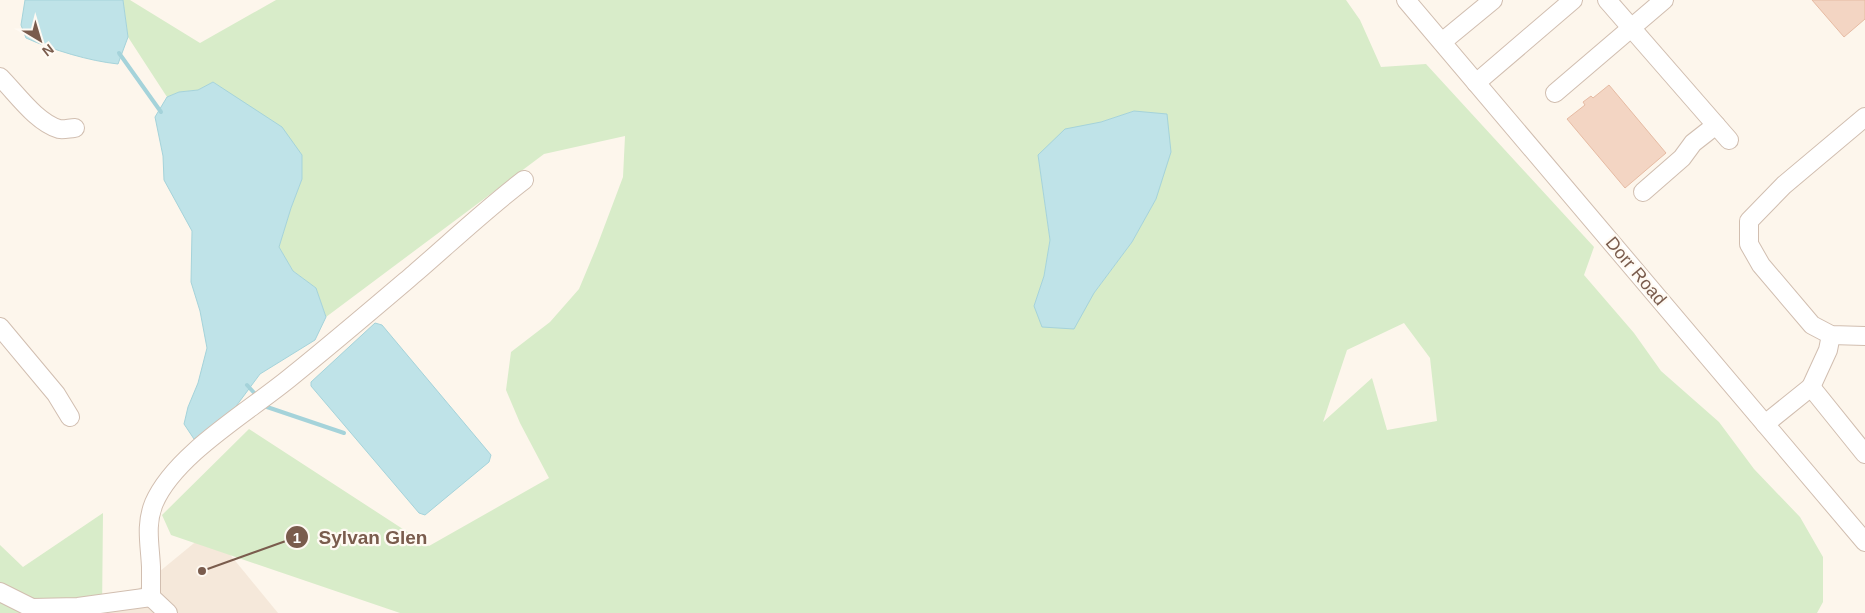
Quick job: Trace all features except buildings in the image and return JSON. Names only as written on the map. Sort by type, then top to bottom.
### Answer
[{"type":"street","name":"Dorr Road","points":[[1406,0],[1865,542]]},
{"type":"street","points":[[1442,42],[1493,0]]},
{"type":"street","points":[[1476,83],[1572,0]]},
{"type":"street","points":[[1607,0],[1729,140]]},
{"type":"street","points":[[1555,93],[1664,0]]},
{"type":"street","points":[[0,77],[38,118],[61,130],[75,128]]},
{"type":"street","points":[[1865,117],[1784,185],[1749,221],[1749,244],[1761,265],[1812,325],[1831,335],[1865,336]]},
{"type":"street","points":[[1642,192],[1682,158],[1694,143],[1716,125]]},
{"type":"street","points":[[168,613],[151,597],[148,533],[149,518],[164,485],[177,469],[214,435],[293,376],[413,275],[495,202],[524,180]]},
{"type":"street","points":[[0,327],[56,394],[70,417]]},
{"type":"street","points":[[1765,424],[1811,387],[1828,350],[1831,335]]},
{"type":"street","points":[[1811,387],[1865,454]]},
{"type":"street","points":[[0,592],[32,608],[78,607],[151,597]]},
{"type":"shaded area","points":[[210,530],[278,613],[109,613]]},
{"type":"green space","points":[[123,0],[130,0],[200,43],[276,0],[1346,0],[1360,20],[1381,67],[1426,64],[1594,247],[1584,275],[1634,333],[1661,371],[1719,422],[1754,469],[1800,517],[1823,557],[1823,602],[1817,613],[400,613],[171,535],[162,515],[249,429],[429,546],[549,478],[520,423],[506,390],[511,352],[550,322],[579,289],[623,177],[625,136],[544,154],[326,317],[316,288],[293,271],[279,247],[302,179],[250,108],[213,82],[198,90],[179,92],[167,97],[128,37]],"holes":[[[1134,111],[1156,199],[1132,242],[1094,293],[1034,306],[1044,276],[1050,240],[1038,155],[1101,122]],[[1404,323],[1430,358],[1437,421],[1387,430],[1372,378],[1323,422],[1347,350]]]},
{"type":"green space","points":[[103,513],[102,613],[0,613],[0,545],[23,567]]},
{"type":"water","points":[[25,0],[123,0],[128,37],[118,64],[71,54],[26,38],[21,25]]},
{"type":"water","points":[[213,82],[282,127],[302,155],[302,179],[279,247],[293,271],[316,288],[326,317],[315,340],[260,374],[234,409],[219,423],[194,439],[184,424],[188,407],[198,383],[207,348],[200,311],[191,282],[192,231],[164,180],[163,156],[155,117],[167,97],[179,92],[198,90]]},
{"type":"water","points":[[1134,111],[1167,114],[1171,152],[1156,199],[1132,242],[1094,293],[1074,329],[1042,327],[1034,306],[1044,276],[1050,240],[1038,155],[1065,129],[1101,122]]},
{"type":"water","points":[[375,323],[382,325],[491,455],[489,462],[425,515],[419,513],[311,386],[311,382]]},
{"type":"waterway","points":[[119,53],[161,112]]},
{"type":"waterway","points":[[247,385],[257,396]]},
{"type":"waterway","points":[[267,407],[344,433]]},
{"type":"place","name":"Sylvan Glen","points":[[202,571]]}]
